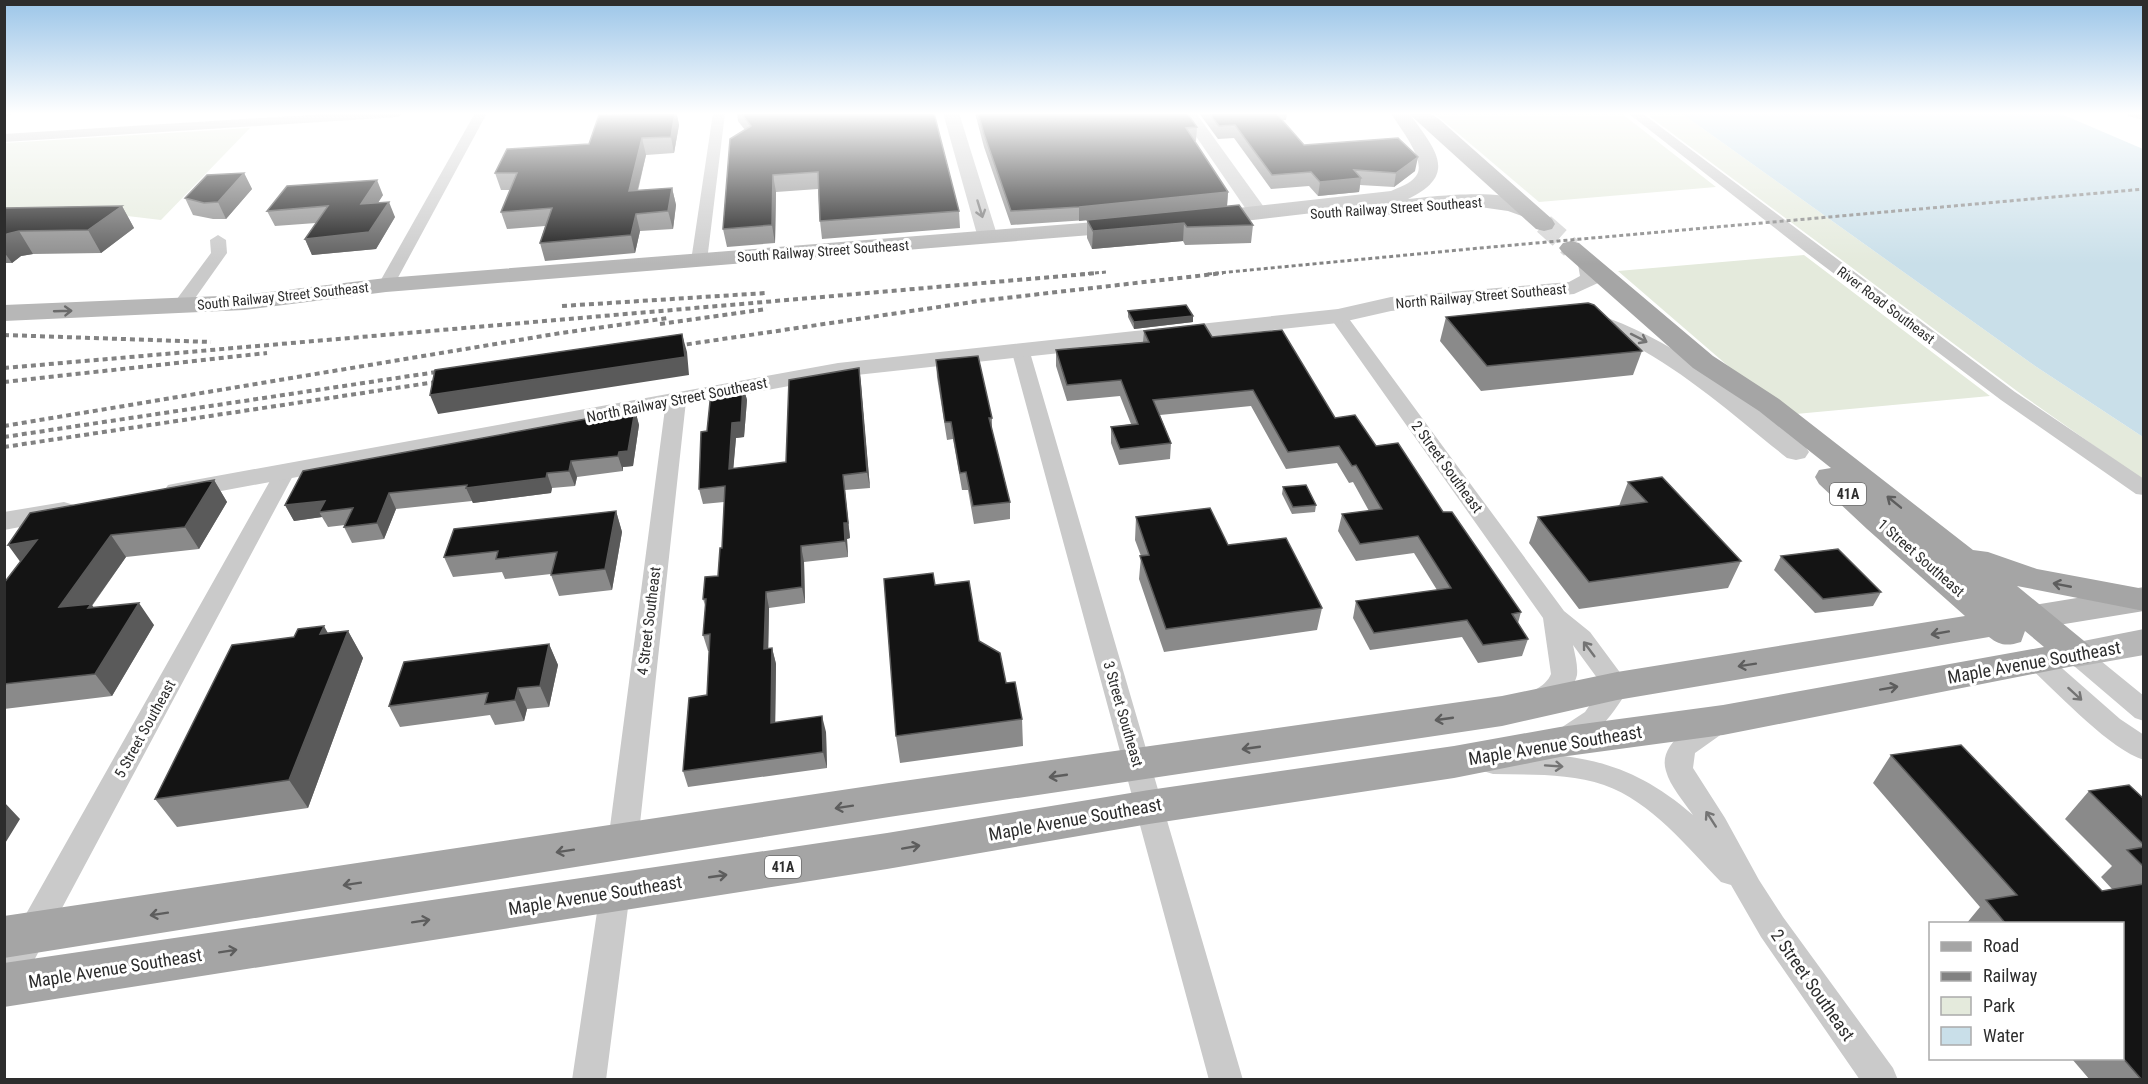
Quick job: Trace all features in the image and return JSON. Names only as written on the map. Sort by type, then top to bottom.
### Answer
[{"type":"main road","name":"South Railway Street Southeast","points":[[1185,221],[1396,197],[1417,189],[1426,180],[1430,170],[1429,164]]},
{"type":"main road","name":"South Railway Street Southeast","points":[[1259,214],[1302,215],[1479,201],[1507,203],[1537,218],[1477,164]]},
{"type":"main road","name":"South Railway Street Southeast","points":[[4,313],[187,299],[343,292],[386,285],[1150,224]]},
{"type":"main road","name":"1 Street Southeast","points":[[1580,256],[1703,362],[1776,411],[1939,539],[2076,654]]},
{"type":"main road","name":"South Railway Street Southeast","points":[[4,296],[187,299]]},
{"type":"main road","name":"1 Street Southeast","points":[[1703,362],[1720,381],[1766,419],[1796,452],[1818,466],[1878,522],[1998,623],[2038,661]]},
{"type":"main road","points":[[1939,539],[1970,558],[2032,579],[2142,600]]},
{"type":"main road","points":[[19,935],[890,800],[1502,711],[1617,686],[2142,600]]},
{"type":"main road","name":"Maple Avenue Southeast","points":[[5,985],[888,851],[1149,807],[1454,762],[1560,742],[1723,720],[2144,642]]},
{"type":"street","points":[[386,285],[453,164]]},
{"type":"street","points":[[699,261],[712,164]]},
{"type":"street","points":[[966,164],[988,238]]},
{"type":"street","points":[[1224,164],[1259,214]]},
{"type":"street","name":"River Road Southeast","points":[[1700,164],[2008,396],[2144,489]]},
{"type":"street","name":"South Railway Street Southeast","points":[[187,299],[219,253],[218,240]]},
{"type":"street","name":"North Railway Street Southeast","points":[[156,495],[838,370],[1020,348],[1346,315],[1391,304],[1574,288],[1591,279],[1580,256]]},
{"type":"street","name":"North Railway Street Southeast","points":[[1346,315],[1396,317],[1506,307],[1567,314],[1611,326],[1664,351],[1796,452]]},
{"type":"street","name":"2 Street Southeast","points":[[1346,315],[1555,617],[1581,638],[1617,686]]},
{"type":"street","name":"3 Street Southeast","points":[[1020,348],[1226,1080]]},
{"type":"street","name":"4 Street Southeast","points":[[623,842],[676,401]]},
{"type":"street","name":"5 Street Southeast","points":[[5,985],[19,935],[285,472]]},
{"type":"street","points":[[4,521],[86,507]]},
{"type":"street","name":"2 Street Southeast","points":[[1502,711],[1538,701],[1557,686],[1564,674],[1555,617]]},
{"type":"street","name":"1 Street Southeast","points":[[2076,654],[2144,711]]},
{"type":"street","name":"1 Street Southeast","points":[[2038,661],[2111,726],[2144,750]]},
{"type":"street","points":[[1560,742],[1594,719],[1617,686]]},
{"type":"street","name":"2 Street Southeast","points":[[1723,720],[1685,746],[1679,755],[1679,770],[1715,826],[1748,889],[1772,927],[1881,1080]]},
{"type":"street","name":"2 Street Southeast","points":[[1454,762],[1571,767],[1596,772],[1628,783],[1675,817],[1748,889]]},
{"type":"street","points":[[589,1080],[615,892]]},
{"type":"green space","points":[[5,164],[216,164],[161,220],[119,215],[5,220]]},
{"type":"green space","points":[[1494,164],[1686,164],[1716,187],[1539,202]]},
{"type":"green space","points":[[1713,164],[1752,164],[2035,366],[2143,437],[2143,480],[2025,397]]},
{"type":"green space","points":[[1804,255],[1990,396],[1785,415],[1618,271]]},
{"type":"water","points":[[1752,164],[2143,164],[2143,437],[2035,366]]},
{"type":"building","points":[[500,164],[636,164],[629,191],[672,188],[668,211],[636,214],[631,235],[540,243],[552,208],[501,212],[517,173],[495,173]]},
{"type":"building","points":[[728,164],[947,164],[959,211],[820,221],[818,172],[773,175],[772,225],[723,229]]},
{"type":"building","points":[[994,164],[1209,164],[1228,192],[1079,207],[1011,211]]},
{"type":"building","points":[[1264,164],[1409,164],[1396,173],[1354,170],[1361,178],[1320,182],[1311,172],[1272,175]]},
{"type":"building","points":[[244,173],[218,202],[204,203],[185,198],[207,175]]},
{"type":"building","points":[[377,180],[361,204],[389,202],[369,232],[305,239],[328,206],[267,211],[287,186]]},
{"type":"building","points":[[1239,205],[1253,225],[1187,227],[1184,223],[1093,231],[1087,220]]},
{"type":"building","points":[[122,206],[88,230],[19,231],[4,236],[4,208]]},
{"type":"building","points":[[1588,303],[1594,305],[1642,351],[1487,366],[1446,317]]},
{"type":"building","points":[[1186,305],[1193,316],[1134,322],[1128,311]]},
{"type":"building","points":[[1204,324],[1212,337],[1282,330],[1335,418],[1355,415],[1376,446],[1398,443],[1443,512],[1452,512],[1521,612],[1512,614],[1528,639],[1483,645],[1467,620],[1374,633],[1356,601],[1451,588],[1418,536],[1360,544],[1342,514],[1382,509],[1356,465],[1352,466],[1339,446],[1288,452],[1253,390],[1153,400],[1171,443],[1120,449],[1111,427],[1138,424],[1121,380],[1067,385],[1056,350],[1149,342],[1144,331]]},
{"type":"building","points":[[682,334],[685,357],[430,395],[435,370]]},
{"type":"building","points":[[978,356],[992,418],[989,418],[1010,502],[973,506],[966,472],[960,473],[951,422],[945,422],[936,360]]},
{"type":"building","points":[[859,368],[867,472],[843,475],[848,523],[844,523],[845,541],[801,546],[802,587],[766,592],[764,649],[772,648],[771,723],[822,716],[823,752],[683,771],[689,698],[707,695],[710,634],[703,635],[705,577],[718,576],[720,548],[722,548],[725,486],[699,489],[701,432],[707,431],[711,392],[743,386],[741,422],[732,423],[729,469],[786,462],[789,380]]},
{"type":"building","points":[[635,410],[628,451],[619,452],[618,456],[571,461],[569,471],[547,473],[546,478],[466,488],[467,485],[389,493],[377,523],[344,527],[353,508],[319,512],[325,501],[285,505],[303,471]]},
{"type":"building","points":[[1662,477],[1741,561],[1589,582],[1538,517],[1647,502],[1628,482]]},
{"type":"building","points":[[214,480],[185,527],[111,535],[59,607],[91,604],[88,608],[139,603],[95,674],[4,684],[4,583],[37,540],[8,545],[30,513]]},
{"type":"building","points":[[1306,485],[1316,505],[1293,507],[1283,487]]},
{"type":"building","points":[[1210,508],[1228,545],[1286,538],[1322,608],[1166,629],[1140,556],[1149,555],[1136,517]]},
{"type":"building","points":[[616,511],[605,569],[551,575],[557,552],[496,559],[498,551],[444,557],[454,529]]},
{"type":"building","points":[[1838,549],[1881,592],[1823,599],[1781,556]]},
{"type":"building","points":[[933,573],[935,585],[969,581],[979,641],[1000,653],[1006,683],[1015,682],[1022,719],[896,736],[884,579]]},
{"type":"building","points":[[324,626],[320,634],[348,631],[289,780],[155,799],[232,645],[294,637],[298,629]]},
{"type":"building","points":[[549,644],[540,686],[518,688],[515,700],[485,704],[488,693],[389,706],[404,662]]},
{"type":"building","points":[[1961,745],[2102,891],[2144,884],[2144,1080],[2124,1059],[2124,922],[2004,922],[1986,900],[2017,895],[1891,755]]},
{"type":"building","points":[[2129,785],[2144,799],[2144,845],[2089,791]]},
{"type":"building","points":[[2144,847],[2144,867],[2127,850]]},
{"type":"tunnel","points":[[1544,224],[1571,248]]},
{"type":"railway","points":[[1208,274],[2144,189]]},
{"type":"railway","points":[[1081,274],[1107,272]]},
{"type":"railway","points":[[4,368],[1098,273]]},
{"type":"railway","points":[[669,347],[979,301],[1223,273]]},
{"type":"railway","points":[[562,306],[766,293]]},
{"type":"railway","points":[[660,324],[767,309]]},
{"type":"railway","points":[[4,426],[561,333],[668,318]]},
{"type":"railway","points":[[4,335],[211,342]]},
{"type":"railway","points":[[4,382],[267,353]]},
{"type":"railway","points":[[4,437],[450,370]]},
{"type":"railway","points":[[4,447],[449,380]]}]
